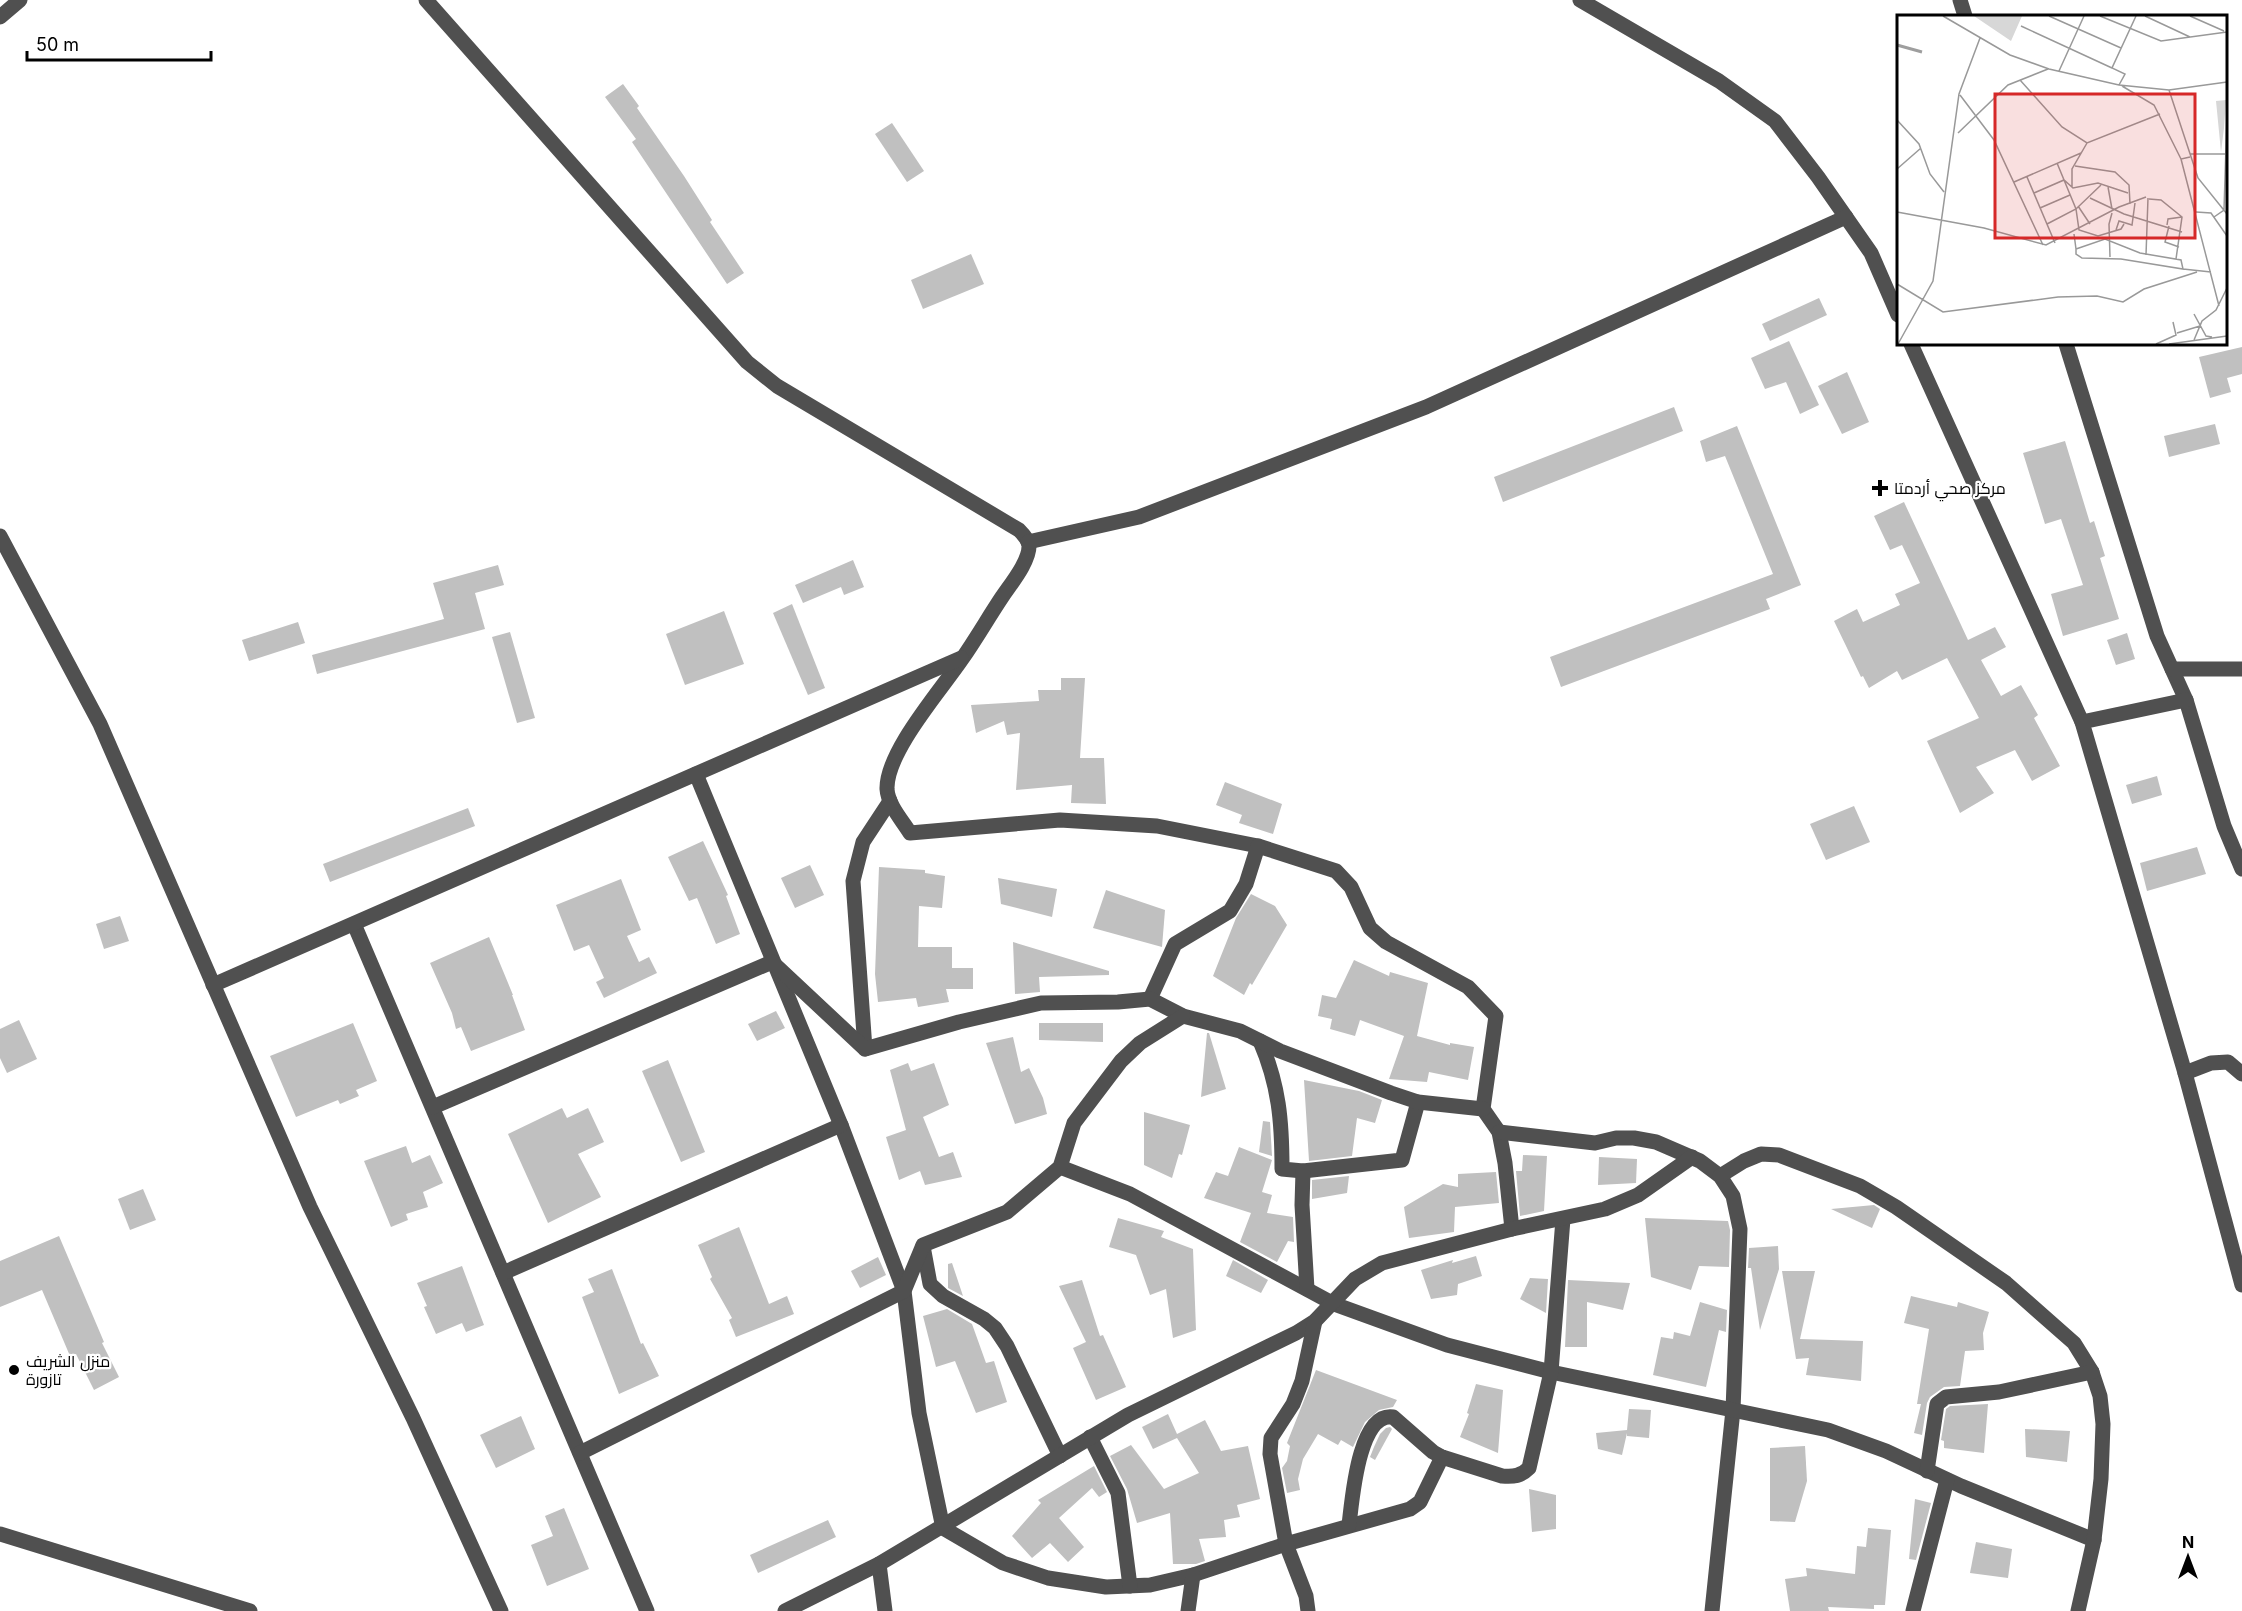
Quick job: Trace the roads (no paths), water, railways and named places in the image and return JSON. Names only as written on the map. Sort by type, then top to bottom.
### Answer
[{"type":"street","points":[[0,16],[20,0]]},
{"type":"street","points":[[426,0],[747,362],[777,386],[1019,530],[1028,542],[1028,553],[1018,573],[963,657],[914,723],[890,769],[887,788],[890,801],[910,833],[1060,820],[1156,826],[1258,846],[1336,871],[1351,887],[1370,928],[1386,942],[1468,987],[1496,1016],[1483,1109],[1499,1132],[1505,1163],[1512,1229]]},
{"type":"street","points":[[1580,0],[1719,81],[1775,121],[1818,177],[1871,254],[1897,311]]},
{"type":"street","points":[[1960,0],[1965,15]]},
{"type":"street","points":[[1028,542],[1139,517],[1426,407],[1846,217]]},
{"type":"street","points":[[1911,345],[2082,722],[2185,1073],[2242,1285]]},
{"type":"street","points":[[2066,345],[2157,636],[2186,700],[2224,826],[2242,869]]},
{"type":"street","points":[[0,536],[100,724],[310,1206],[413,1418],[501,1611]]},
{"type":"street","points":[[213,985],[963,657]]},
{"type":"street","points":[[2172,669],[2242,669]]},
{"type":"street","points":[[2082,722],[2186,700]]},
{"type":"street","points":[[696,774],[841,1125],[904,1291],[919,1413],[943,1528],[1003,1563],[1048,1578],[1106,1587],[1150,1585],[1193,1575],[1286,1544],[1410,1509],[1420,1502],[1442,1457]]},
{"type":"street","points":[[865,1049],[853,880],[863,842],[890,801]]},
{"type":"street","points":[[1150,999],[1174,944],[1230,911],[1245,884],[1258,846]]},
{"type":"street","points":[[354,924],[647,1611]]},
{"type":"street","points":[[772,962],[865,1049]]},
{"type":"street","points":[[433,1107],[772,962]]},
{"type":"street","points":[[865,1049],[958,1022],[1041,1003],[1118,1002],[1150,999],[1183,1017],[1240,1031],[1280,1051],[1418,1102],[1483,1109]]},
{"type":"street","points":[[580,1454],[904,1291],[923,1245],[1007,1212],[1060,1167],[1074,1123],[1121,1061],[1140,1043],[1183,1017]]},
{"type":"street","points":[[1260,1041],[1269,1061],[1278,1093],[1282,1169],[1303,1171],[1402,1160],[1418,1102]]},
{"type":"street","points":[[2185,1073],[2211,1063],[2228,1062],[2242,1074]]},
{"type":"street","points":[[503,1273],[841,1125]]},
{"type":"street","points":[[1499,1132],[1595,1143],[1616,1138],[1656,1142],[1692,1156],[1720,1176],[1733,1196],[1740,1229],[1732,1410],[1712,1611]]},
{"type":"street","points":[[1720,1176],[1744,1161],[1761,1154],[1779,1155],[1860,1186],[1896,1207],[2006,1283],[2074,1343],[2092,1372],[2100,1396],[2103,1424],[2101,1479],[2094,1540],[2078,1611]]},
{"type":"street","points":[[785,1611],[879,1564],[943,1528],[1128,1415],[1287,1338],[1315,1321],[1334,1304],[1355,1279],[1382,1263],[1512,1229],[1605,1209],[1638,1195],[1692,1156]]},
{"type":"street","points":[[1060,1167],[1131,1194],[1334,1304],[1447,1345],[1551,1372],[1828,1430],[1886,1451],[1947,1480],[2094,1540]]},
{"type":"street","points":[[1303,1171],[1302,1205],[1307,1289]]},
{"type":"street","points":[[1349,1525],[1356,1471],[1362,1448],[1375,1425],[1383,1418],[1393,1418],[1442,1457],[1502,1476],[1512,1477],[1522,1474],[1529,1468],[1551,1372],[1563,1219]]},
{"type":"street","points":[[923,1245],[930,1284],[943,1296],[984,1319],[995,1328],[1007,1346],[1060,1456]]},
{"type":"street","points":[[1308,1611],[1306,1596],[1286,1544],[1270,1454],[1271,1437],[1293,1404],[1302,1381],[1315,1321]]},
{"type":"street","points":[[1926,1471],[1937,1404],[1946,1396],[1999,1392],[2092,1372]]},
{"type":"street","points":[[1090,1437],[1118,1493],[1130,1586]]},
{"type":"street","points":[[1913,1611],[1947,1480]]},
{"type":"street","points":[[0,1534],[250,1611]]},
{"type":"street","points":[[879,1564],[885,1611]]},
{"type":"street","points":[[1188,1611],[1193,1575]]},
{"type":"place","name":"مركز صحي أردمتا","points":[[1880,488]]},
{"type":"place","name":"منزل الشريف تازورة","points":[[14,1370]]}]
